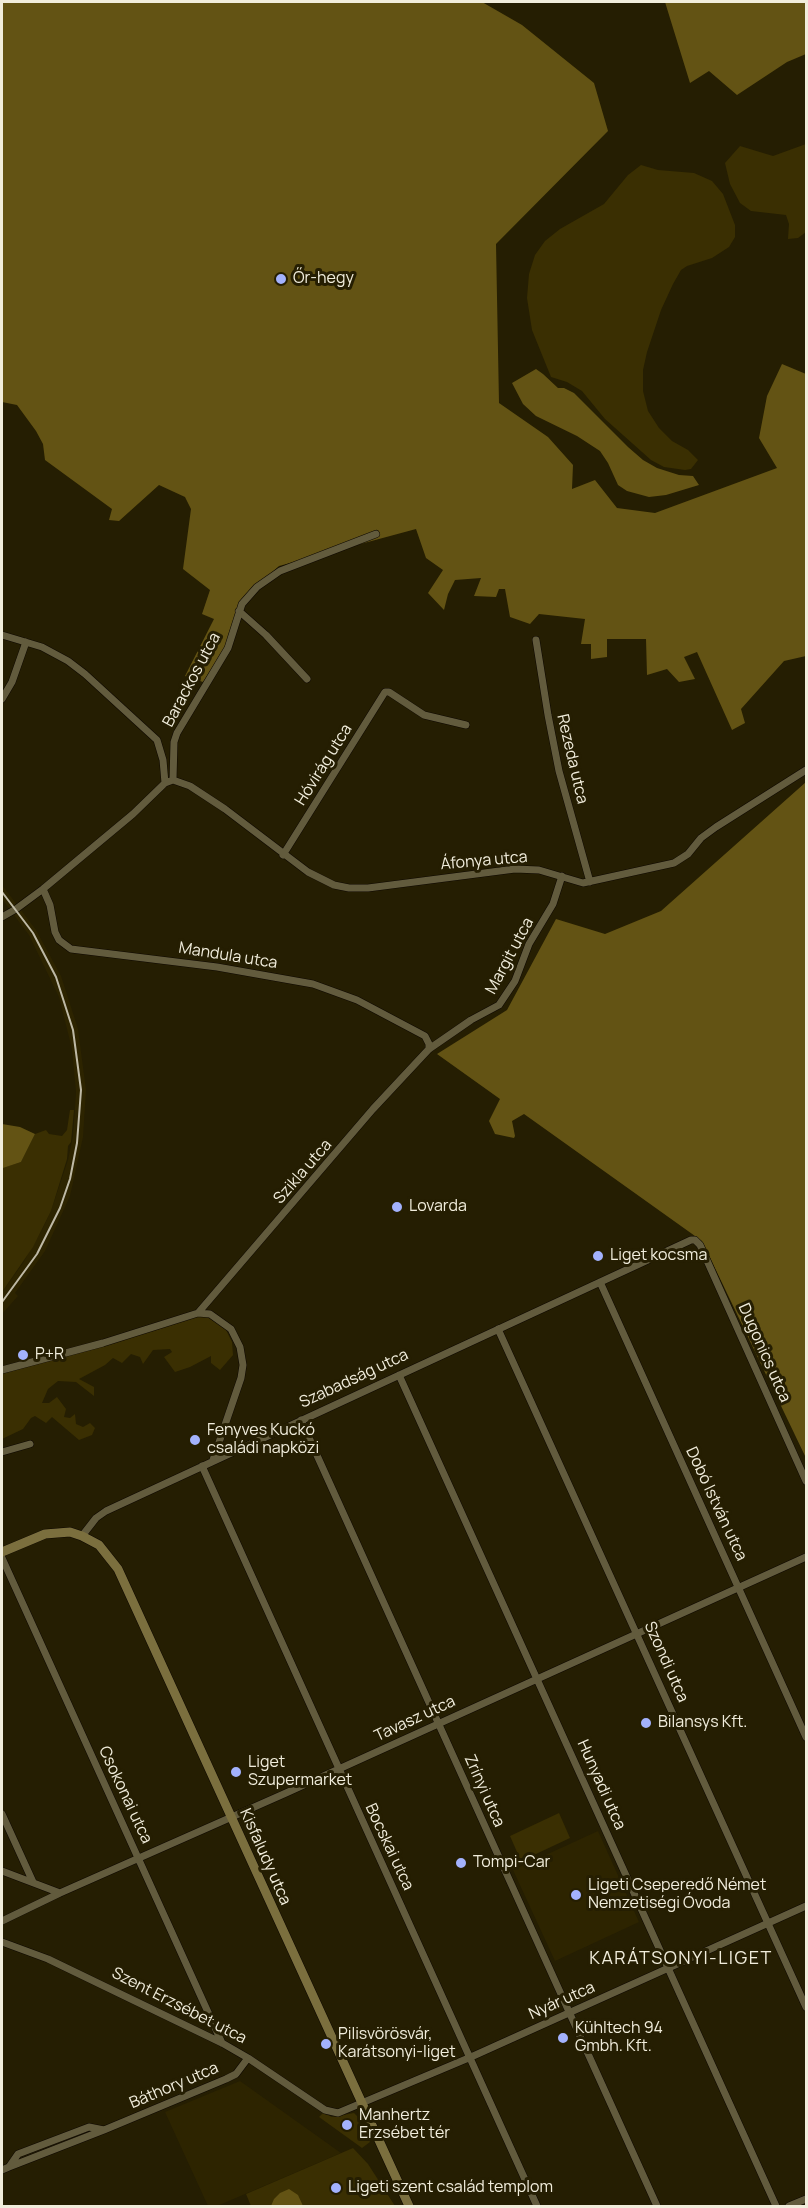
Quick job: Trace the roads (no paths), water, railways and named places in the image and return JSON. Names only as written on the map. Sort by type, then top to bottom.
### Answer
[{"type":"street","name":"Barackos utca","points":[[173,780],[174,742],[177,733],[228,648],[242,604],[257,587],[279,571],[376,534]]},
{"type":"street","points":[[239,611],[266,635],[307,679]]},
{"type":"street","points":[[2,635],[26,642],[12,682],[2,699]]},
{"type":"street","name":"Rezeda utca","points":[[536,640],[559,771],[590,882]]},
{"type":"street","name":"Barackos utca","points":[[26,642],[42,647],[78,668],[157,740],[163,760],[165,783]]},
{"type":"street","name":"Hóvirág utca","points":[[283,855],[385,692],[389,692],[424,715],[466,725]]},
{"type":"street","name":"Áfonya utca","points":[[173,780],[201,792],[260,835],[283,855],[319,878],[334,885],[349,888],[402,884],[515,869],[539,870],[584,883],[674,863],[681,860],[701,838],[716,827],[807,770]]},
{"type":"street","points":[[2,916],[16,909],[43,889],[133,814],[165,783],[173,780]]},
{"type":"street","name":"Margit utca","points":[[429,1049],[471,1020],[499,1005],[515,981],[529,944],[553,904],[562,876]]},
{"type":"street","name":"Mandula utca","points":[[43,889],[50,905],[55,932],[65,946],[71,949],[217,967],[313,984],[357,1000],[425,1036],[429,1049]]},
{"type":"street","name":"Szikla utca","points":[[198,1313],[373,1109],[429,1049]]},
{"type":"street","name":"Szabadság utca","points":[[82,1536],[96,1518],[105,1511],[691,1240]]},
{"type":"street","name":"Dugonics utca","points":[[691,1240],[695,1240],[700,1245],[807,1481]]},
{"type":"street","name":"Dobó István utca","points":[[600,1282],[807,1737]]},
{"type":"street","points":[[2,1370],[103,1343],[198,1313],[210,1314],[231,1329],[243,1359],[240,1378],[213,1460]]},
{"type":"street","name":"Szondi utca","points":[[498,1329],[807,2007]]},
{"type":"street","name":"Hunyadi utca","points":[[399,1374],[776,2206]]},
{"type":"street","name":"Zrínyi utca","points":[[301,1420],[657,2206]]},
{"type":"street","points":[[2,1452],[30,1444]]},
{"type":"street","name":"Bocskai utca","points":[[202,1466],[537,2206]]},
{"type":"street","points":[[2,1552],[45,1534],[70,1532],[82,1536]]},
{"type":"street","name":"Kisfaludy utca","points":[[82,1536],[99,1545],[118,1569],[361,2105]]},
{"type":"street","name":"Tavasz utca","points":[[2,1921],[807,1557]]},
{"type":"street","name":"Csokonai utca","points":[[2,1558],[222,2043]]},
{"type":"street","points":[[2,1814],[33,1882]]},
{"type":"street","points":[[2,1871],[60,1893]]},
{"type":"street","name":"Nyár utca","points":[[361,2105],[807,1906]]},
{"type":"street","name":"Szent Erzsébet utca","points":[[2,1942],[48,1959],[222,2043],[325,2110],[334,2113],[343,2112],[361,2105]]},
{"type":"street","name":"Báthory utca","points":[[2,2170],[236,2074],[248,2058]]},
{"type":"street","points":[[361,2105],[409,2206]]},
{"type":"street","name":"Báthory utca","points":[[9,2167],[18,2154],[89,2127],[104,2130]]},
{"type":"street","points":[[789,2206],[807,2199]]},
{"type":"railway","points":[[2,892],[33,933],[56,977],[73,1030],[81,1090],[77,1143],[70,1179],[60,1208],[37,1254],[2,1302]]},
{"type":"place","name":"Őr-hegy","points":[[281,279]]},
{"type":"place","name":"Lovarda","points":[[397,1207]]},
{"type":"place","name":"Liget kocsma","points":[[598,1256]]},
{"type":"place","name":"P+R","points":[[23,1355]]},
{"type":"place","name":"Fenyves Kuckó családi napközi","points":[[195,1440]]},
{"type":"place","name":"Bilansys Kft.","points":[[646,1723]]},
{"type":"place","name":"Liget Szupermarket","points":[[236,1772]]},
{"type":"place","name":"Tompi-Car","points":[[461,1863]]},
{"type":"place","name":"Ligeti Cseperedő Német Nemzetiségi Óvoda","points":[[576,1895]]},
{"type":"place","name":"Kühltech 94 Gmbh. Kft.","points":[[563,2038]]},
{"type":"place","name":"Pilisvörösvár, Karátsonyi-liget","points":[[326,2044]]},
{"type":"place","name":"Manhertz Erzsébet tér","points":[[347,2125]]},
{"type":"place","name":"Ligeti szent család templom","points":[[336,2188]]},
{"type":"district","name":"KARÁTSONYI-LIGET","points":[[681,1959]]}]
